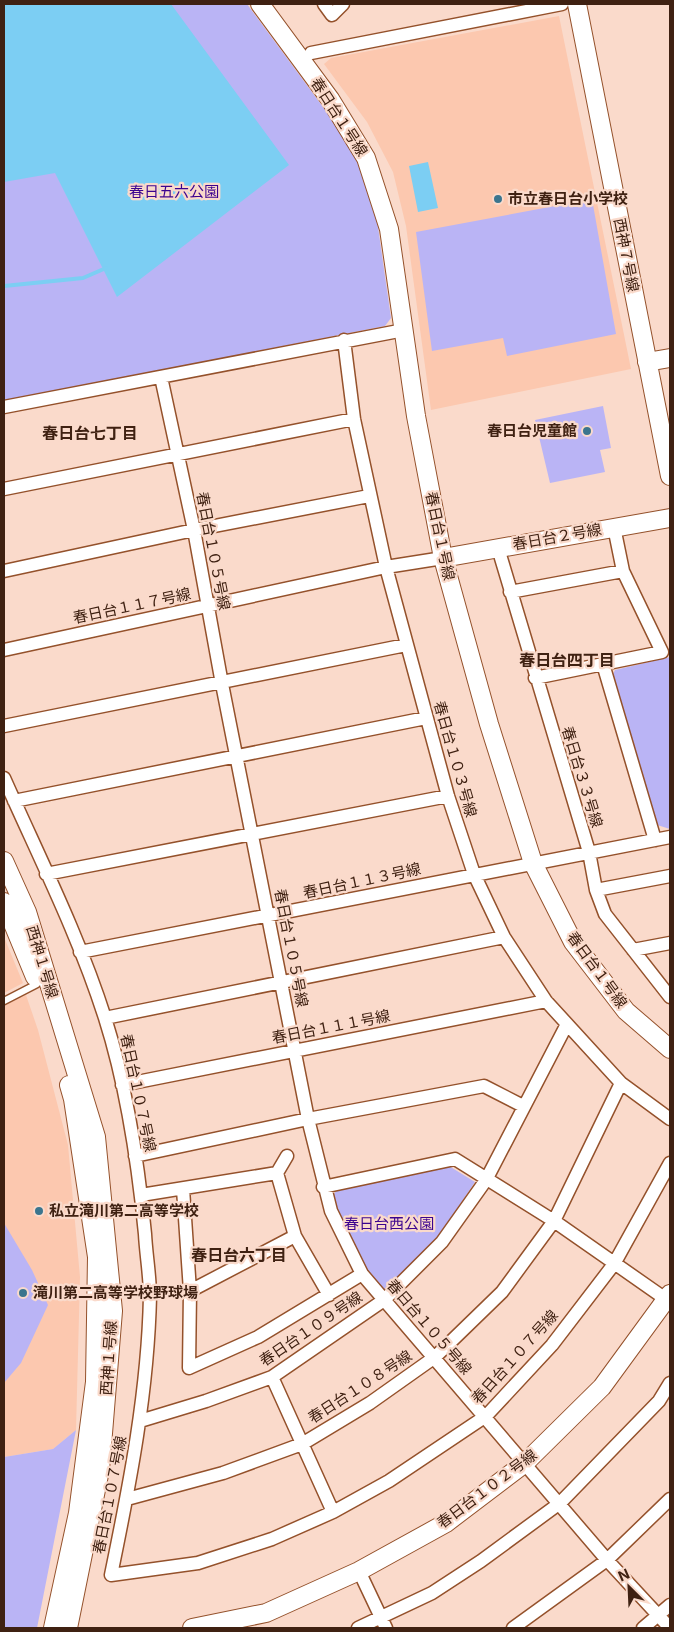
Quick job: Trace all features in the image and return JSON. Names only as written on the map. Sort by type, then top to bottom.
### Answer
[{"type":"street","name":"春日台１号線","points":[[260,4],[330,99],[366,158],[389,229],[416,416],[443,558],[489,724],[533,863],[573,942],[626,1011],[670,1048]]},
{"type":"street","points":[[324,4],[332,15],[343,4]]},
{"type":"street","points":[[311,53],[562,4]]},
{"type":"street","name":"西神７号線","points":[[576,4],[670,476]]},
{"type":"street","points":[[4,407],[344,340],[404,330]]},
{"type":"street","name":"春日台１０３号線","points":[[344,340],[354,419],[369,496],[386,567],[448,796],[474,874],[504,938],[546,1001],[566,1026],[621,1084],[670,1119]]},
{"type":"street","points":[[647,362],[670,358]]},
{"type":"street","name":"春日台１０５号線","points":[[161,377],[194,530],[236,758],[269,916],[280,982],[308,1119],[330,1211],[362,1274],[486,1416],[607,1560],[670,1628]]},
{"type":"street","points":[[4,489],[176,453],[354,419]]},
{"type":"street","points":[[4,571],[194,530],[369,496]]},
{"type":"street","name":"春日台２号線","points":[[443,558],[670,518]]},
{"type":"street","points":[[535,678],[662,652],[623,571],[614,527]]},
{"type":"street","name":"春日台３３号線","points":[[498,548],[535,678],[589,852],[596,890],[605,914],[670,997]]},
{"type":"street","name":"春日台１１７号線","points":[[4,650],[386,567],[443,558]]},
{"type":"street","points":[[510,592],[623,571]]},
{"type":"street","points":[[4,726],[222,684],[406,645]]},
{"type":"street","points":[[602,664],[655,840]]},
{"type":"street","points":[[14,801],[236,758],[426,718]]},
{"type":"street","name":"春日台１０７号線","points":[[4,778],[80,952],[105,1018],[122,1085],[141,1195],[150,1294],[140,1420],[127,1499],[111,1575],[198,1563],[272,1539],[333,1512],[389,1480],[486,1416],[552,1345],[614,1264],[670,1163]]},
{"type":"street","points":[[46,874],[253,836],[448,796]]},
{"type":"street","name":"春日台１１３号線","points":[[80,952],[670,837]]},
{"type":"street","name":"西神１号線","points":[[4,861],[27,912],[96,1137],[113,1311],[100,1470],[68,1628]]},
{"type":"street","points":[[596,890],[670,876]]},
{"type":"street","name":"西神１号線","points":[[4,902],[38,984],[73,1100],[98,1257],[95,1382],[78,1513],[53,1628]]},
{"type":"street","points":[[105,1018],[504,938]]},
{"type":"street","points":[[633,950],[670,943]]},
{"type":"street","name":"春日台１１１号線","points":[[122,1085],[546,1001]]},
{"type":"street","name":"春日台１０９号線","points":[[140,1420],[206,1401],[272,1377],[384,1300],[442,1242],[486,1180],[566,1026]]},
{"type":"street","name":"春日台１０８号線","points":[[127,1499],[223,1473],[302,1444],[370,1403],[435,1357],[502,1292],[554,1221],[621,1084]]},
{"type":"street","points":[[135,1156],[308,1119],[484,1086],[523,1106]]},
{"type":"street","points":[[287,1156],[277,1173],[295,1236],[329,1294]]},
{"type":"street","points":[[323,1187],[455,1159],[554,1221],[614,1264],[669,1299]]},
{"type":"street","points":[[141,1195],[277,1173]]},
{"type":"street","points":[[183,1189],[190,1291],[189,1368],[258,1337],[362,1274]]},
{"type":"street","points":[[190,1291],[295,1236]]},
{"type":"street","name":"春日台１０２号線","points":[[192,1628],[266,1613],[359,1571],[446,1523],[525,1463],[602,1387],[669,1299]]},
{"type":"street","points":[[272,1377],[333,1512]]},
{"type":"street","points":[[358,1628],[384,1624],[473,1567],[560,1503],[659,1401],[670,1383]]},
{"type":"street","points":[[513,1628],[607,1560],[670,1498]]},
{"type":"street","points":[[359,1571],[384,1624]]},
{"type":"street","points":[[643,1628],[670,1605]]},
{"type":"lane","points":[[4,1001],[38,984]]},
{"type":"shaded area","name":"市立春日台小学校","points":[[559,16],[631,369],[431,410],[406,226],[393,172],[367,122],[324,64],[331,58]]},
{"type":"shaded area","points":[[4,937],[23,983],[4,993]]},
{"type":"shaded area","name":"私立滝川第二高等学校","points":[[26,995],[38,1030],[68,1145],[80,1277],[76,1430],[53,1449],[4,1457],[4,1005]]},
{"type":"green space","name":"春日五六公園","points":[[4,4],[247,4],[354,149],[375,206],[391,318],[385,326],[4,401]]},
{"type":"green space","points":[[592,199],[616,334],[507,356],[503,338],[432,351],[416,232]]},
{"type":"green space","points":[[603,406],[611,448],[600,450],[605,472],[550,483],[535,420]]},
{"type":"green space","points":[[670,657],[670,829],[654,824],[612,676],[615,670]]},
{"type":"green space","name":"春日台西公園","points":[[449,1166],[475,1182],[438,1237],[386,1290],[378,1288],[351,1244],[331,1199],[336,1191]]},
{"type":"green space","name":"滝川第二高等学校野球場","points":[[4,1223],[32,1270],[48,1305],[21,1363],[4,1383]]},
{"type":"green space","points":[[76,1430],[37,1628],[4,1628],[4,1457],[53,1449]]},
{"type":"water","points":[[4,4],[171,4],[289,165],[117,297],[55,173],[4,182]]},
{"type":"water","points":[[428,162],[438,208],[418,212],[409,166]]},
{"type":"waterway","points":[[4,286],[83,278],[106,268]]},
{"type":"place","name":"市立春日台小学校","points":[[498,199]]},
{"type":"place","name":"春日台児童館","points":[[587,431]]},
{"type":"place","name":"私立滝川第二高等学校","points":[[39,1211]]},
{"type":"place","name":"滝川第二高等学校野球場","points":[[23,1293]]},
{"type":"district","name":"春日台七丁目","points":[[90,433]]},
{"type":"district","name":"春日台四丁目","points":[[567,660]]},
{"type":"district","name":"春日台六丁目","points":[[239,1255]]}]
